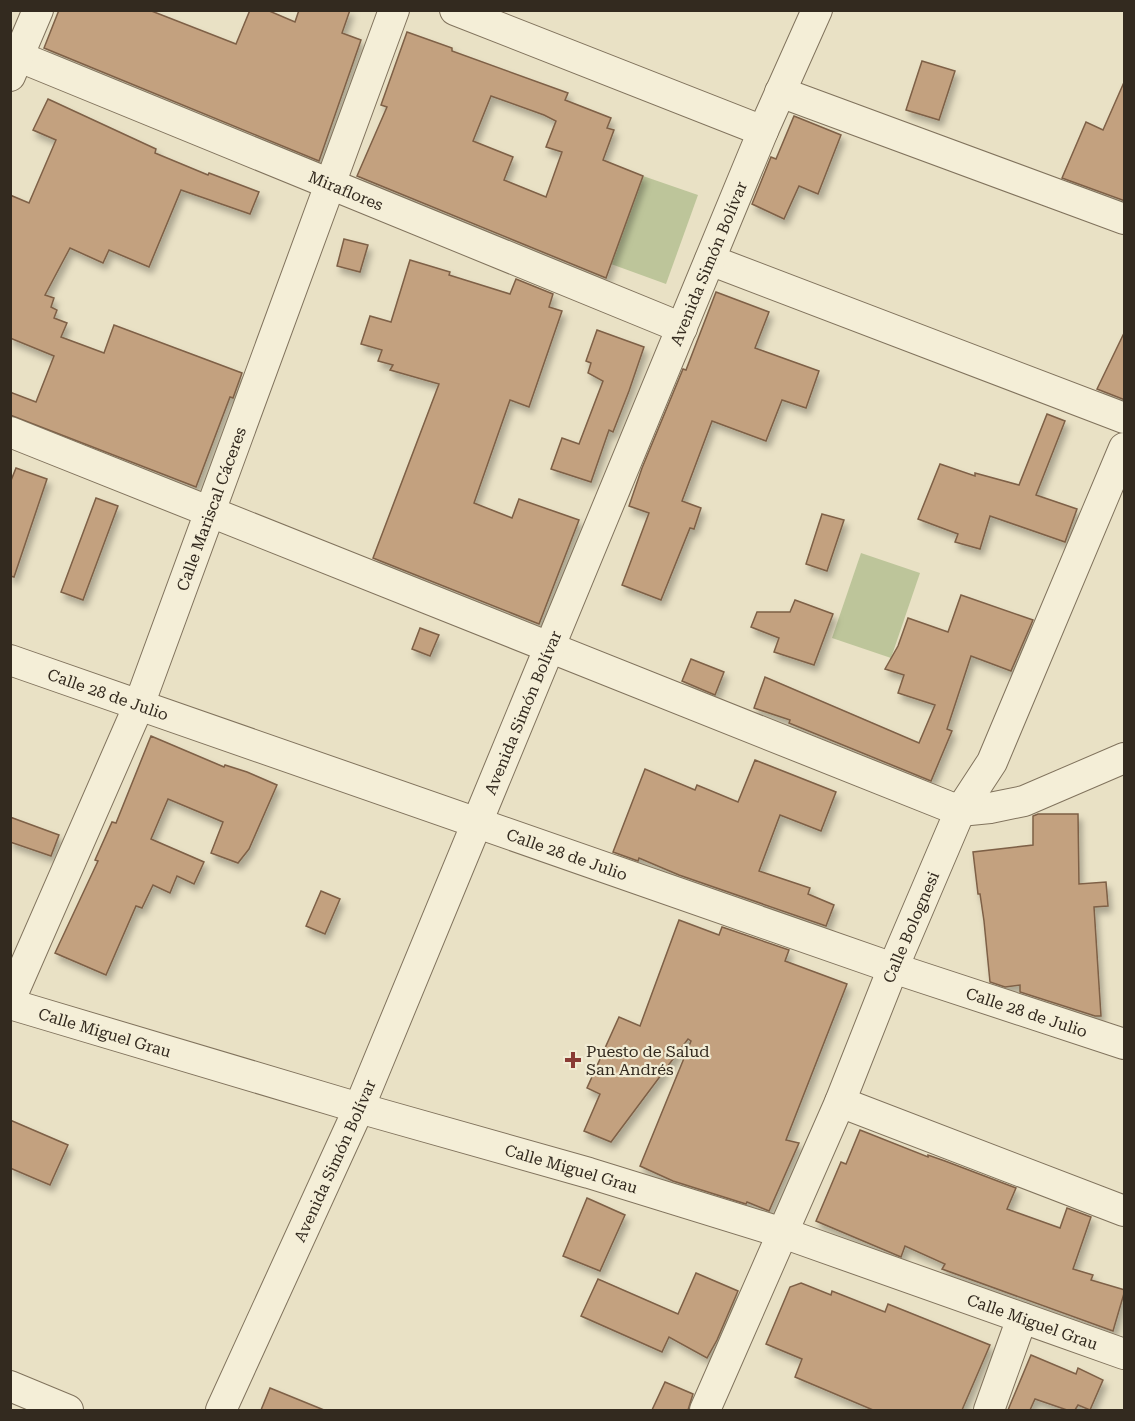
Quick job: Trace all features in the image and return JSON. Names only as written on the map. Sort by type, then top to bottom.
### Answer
[{"type":"street","points":[[13,62],[38,10]]},
{"type":"street","name":"Calle Mariscal Cáceres","points":[[10,1002],[139,705],[394,10]]},
{"type":"street","points":[[455,10],[763,131]]},
{"type":"street","name":"Avenida Simón Bolívar","points":[[221,1410],[359,1108],[763,131],[817,10]]},
{"type":"street","name":"Miraflores","points":[[13,62],[330,184],[682,328]]},
{"type":"street","points":[[780,92],[1125,219]]},
{"type":"street","points":[[710,260],[1125,418]]},
{"type":"street","points":[[10,432],[960,811],[1024,801],[1125,758]]},
{"type":"street","name":"Calle Bolognesi","points":[[705,1410],[840,1102],[893,968],[960,811],[992,762],[1125,447]]},
{"type":"street","name":"Calle 28 de Julio","points":[[10,660],[893,968],[1125,1044]]},
{"type":"street","name":"Calle Miguel Grau","points":[[10,1002],[359,1108],[589,1173],[783,1233],[1125,1354]]},
{"type":"street","points":[[840,1102],[1125,1211]]},
{"type":"street","points":[[989,1410],[1022,1318]]},
{"type":"street","points":[[10,1386],[68,1410]]},
{"type":"green space","points":[[643,176],[698,195],[666,284],[611,264]]},
{"type":"green space","points":[[861,553],[920,573],[891,658],[832,638]]},
{"type":"building","points":[[59,10],[149,10],[236,44],[250,10],[267,10],[295,22],[299,10],[350,10],[342,33],[361,40],[319,161],[44,48]]},
{"type":"building","points":[[407,32],[452,48],[452,51],[568,93],[565,100],[611,118],[607,128],[614,130],[603,160],[643,176],[606,278],[357,176],[387,107],[381,105]],"holes":[[[491,96],[556,121],[546,147],[562,152],[546,197],[504,180],[513,157],[473,141]]]},
{"type":"building","points":[[922,61],[955,71],[939,120],[906,110]]},
{"type":"building","points":[[1125,80],[1125,201],[1062,178],[1086,122],[1103,130]]},
{"type":"building","points":[[48,99],[156,149],[155,153],[208,175],[209,173],[259,192],[250,214],[181,190],[149,267],[109,250],[103,263],[70,248],[45,295],[54,298],[51,307],[57,310],[54,318],[67,323],[61,337],[104,353],[114,325],[242,373],[233,398],[230,397],[196,487],[10,415],[10,392],[36,402],[54,356],[10,338],[10,195],[29,203],[56,140],[33,130]]},
{"type":"building","points":[[794,116],[841,135],[818,194],[799,186],[784,219],[752,204],[771,157],[776,159]]},
{"type":"building","points":[[344,239],[368,245],[360,272],[337,266]]},
{"type":"building","points":[[410,260],[510,294],[516,279],[553,294],[549,307],[562,311],[529,407],[510,400],[474,503],[512,518],[519,499],[579,520],[539,624],[373,558],[439,384],[390,370],[393,365],[378,361],[382,350],[361,344],[370,316],[391,322]]},
{"type":"building","points":[[716,292],[769,312],[755,348],[819,371],[806,408],[782,400],[766,441],[712,421],[682,501],[701,508],[694,529],[690,528],[661,600],[622,585],[649,513],[629,506],[642,468],[683,369],[686,370]]},
{"type":"building","points":[[597,330],[644,347],[613,432],[609,430],[591,482],[551,469],[562,438],[579,444],[603,381],[588,373],[591,363],[586,361]]},
{"type":"building","points":[[1125,331],[1125,400],[1097,389]]},
{"type":"building","points":[[1047,414],[1065,421],[1036,495],[1077,509],[1065,542],[990,516],[980,549],[955,542],[958,534],[918,519],[940,464],[975,476],[975,473],[1019,485]]},
{"type":"building","points":[[16,468],[47,479],[14,577],[10,576],[10,483]]},
{"type":"building","points":[[96,498],[118,506],[83,600],[61,592]]},
{"type":"building","points":[[822,514],[844,520],[827,571],[806,564]]},
{"type":"building","points":[[961,595],[1033,620],[1011,671],[971,656],[947,729],[952,731],[931,781],[789,723],[790,720],[754,708],[765,677],[919,743],[935,705],[898,693],[904,675],[885,669],[898,646],[908,618],[948,632]]},
{"type":"building","points":[[795,600],[833,614],[814,665],[774,652],[779,638],[751,627],[757,612],[790,612]]},
{"type":"building","points":[[420,628],[439,635],[430,656],[412,649]]},
{"type":"building","points":[[691,659],[724,672],[715,695],[682,681]]},
{"type":"building","points":[[151,736],[224,767],[225,765],[247,772],[277,785],[249,849],[238,863],[211,853],[223,822],[168,799],[151,839],[204,862],[194,884],[177,876],[170,893],[153,885],[142,908],[136,906],[106,975],[55,953],[98,861],[95,860],[112,822],[116,823]]},
{"type":"building","points":[[755,760],[836,792],[821,831],[780,815],[759,871],[810,888],[808,894],[834,905],[826,926],[679,875],[639,858],[638,861],[613,852],[645,769],[695,790],[697,785],[738,802]]},
{"type":"building","points":[[1078,814],[1079,884],[1106,882],[1108,906],[1094,907],[1101,1016],[1020,992],[1020,985],[1005,987],[990,982],[984,921],[973,852],[1033,845],[1033,816]]},
{"type":"building","points":[[10,817],[59,835],[51,856],[10,842]]},
{"type":"building","points":[[321,891],[340,899],[325,934],[306,926]]},
{"type":"building","points":[[679,920],[719,935],[722,927],[789,950],[785,961],[847,984],[786,1140],[799,1143],[769,1211],[747,1202],[746,1204],[673,1181],[640,1166],[691,1041],[688,1039],[611,1142],[584,1131],[600,1094],[587,1088],[619,1017],[640,1026]]},
{"type":"building","points":[[10,1120],[68,1145],[50,1185],[10,1168]]},
{"type":"building","points":[[860,1130],[1016,1188],[1007,1209],[1060,1228],[1067,1208],[1091,1217],[1073,1269],[1093,1275],[1091,1280],[1125,1290],[1113,1331],[942,1269],[945,1264],[905,1246],[901,1257],[816,1221],[841,1162],[846,1164]]},
{"type":"building","points":[[587,1198],[625,1215],[600,1271],[563,1256]]},
{"type":"building","points":[[696,1273],[738,1291],[707,1358],[669,1337],[662,1352],[581,1316],[598,1279],[678,1314]]},
{"type":"building","points":[[801,1283],[831,1295],[832,1291],[885,1312],[888,1304],[990,1345],[962,1410],[873,1410],[795,1377],[802,1359],[766,1344],[790,1287]]},
{"type":"building","points":[[1031,1355],[1076,1374],[1078,1368],[1103,1380],[1090,1410],[1078,1405],[1075,1410],[1067,1410],[1035,1399],[1030,1410],[1008,1410]]},
{"type":"building","points":[[665,1382],[693,1394],[688,1410],[652,1410]]},
{"type":"building","points":[[270,1388],[324,1410],[261,1410]]},
{"type":"place","name":"Puesto de Salud San Andrés","points":[[573,1060]]}]
